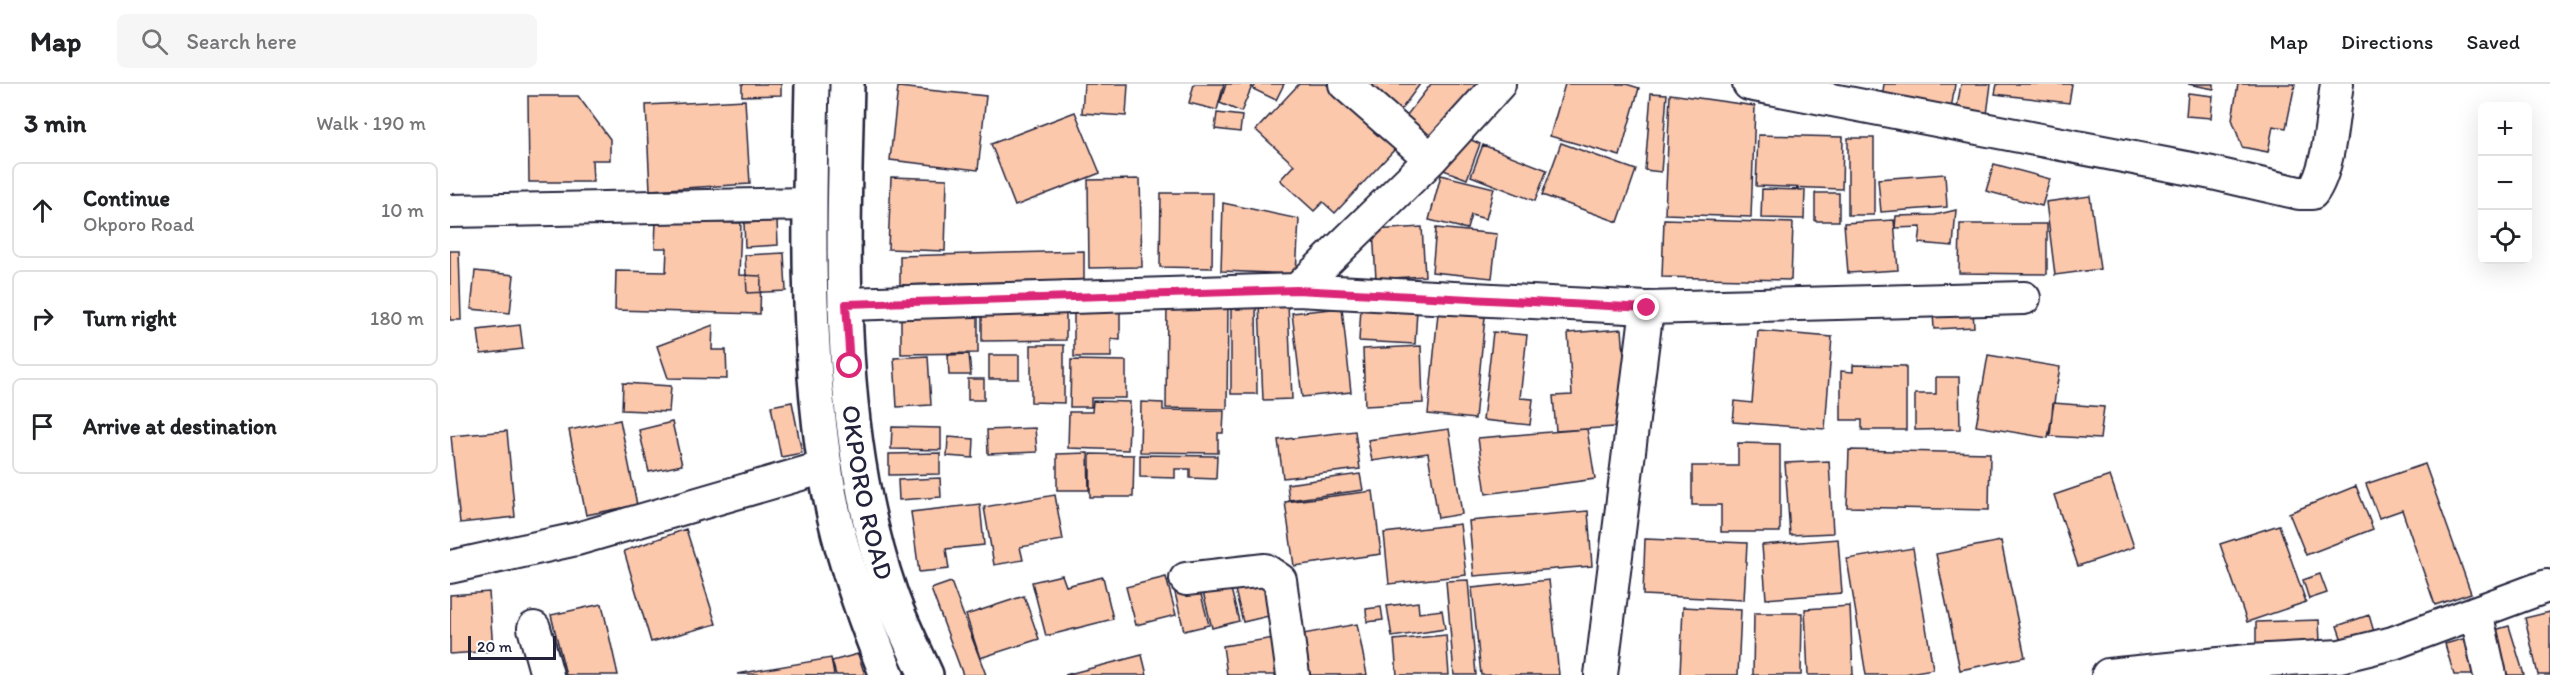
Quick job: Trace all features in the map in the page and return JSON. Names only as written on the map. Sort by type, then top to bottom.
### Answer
[{"type":"main road","name":"OKPORO ROAD","points":[[812,84],[810,204],[813,360],[825,467],[844,554],[860,606],[887,675]]},
{"type":"main road","name":"OKPORO ROAD","points":[[847,84],[844,197],[846,304],[854,426],[872,525],[890,594],[926,675]]},
{"type":"street","points":[[1346,84],[1431,159]]},
{"type":"street","points":[[1296,290],[1431,159],[1499,84]]},
{"type":"street","points":[[1749,84],[2306,193],[2312,193],[2319,184],[2337,84]]},
{"type":"street","points":[[450,211],[810,204]]},
{"type":"street","points":[[846,304],[1296,290],[1647,308],[2024,298]]},
{"type":"street","points":[[1601,675],[1647,308]]},
{"type":"street","points":[[450,567],[578,539],[825,467]]},
{"type":"street","points":[[1186,579],[1265,570],[1280,580],[1293,675]]},
{"type":"street","points":[[2120,674],[2249,661],[2340,656],[2393,643],[2547,586]]},
{"type":"street","points":[[2476,612],[2490,675]]},
{"type":"street","points":[[534,628],[547,675]]},
{"type":"building","points":[[742,84],[781,84],[781,95],[742,96]]},
{"type":"building","points":[[1084,84],[1128,84],[1126,116],[1082,113]]},
{"type":"building","points":[[1194,84],[1224,84],[1217,110],[1189,103]]},
{"type":"building","points":[[1226,84],[1253,84],[1241,112],[1220,103]]},
{"type":"building","points":[[1256,84],[1284,84],[1276,100],[1253,89]]},
{"type":"building","points":[[1299,84],[1326,84],[1396,148],[1335,213],[1323,202],[1314,211],[1280,180],[1294,165],[1256,130]]},
{"type":"building","points":[[1363,84],[1420,84],[1400,111]]},
{"type":"building","points":[[1431,84],[1482,84],[1435,145],[1403,120]]},
{"type":"building","points":[[1565,84],[1626,84],[1639,88],[1620,156],[1550,136]]},
{"type":"building","points":[[1884,84],[1955,84],[1951,110],[1882,98]]},
{"type":"building","points":[[1961,84],[1991,84],[1986,122],[1956,114]]},
{"type":"building","points":[[1997,84],[2072,84],[2069,103],[1995,94]]},
{"type":"building","points":[[2188,84],[2214,84],[2214,89]]},
{"type":"building","points":[[2238,84],[2295,84],[2286,128],[2273,126],[2268,152],[2242,147],[2232,119]]},
{"type":"building","points":[[898,87],[986,96],[978,170],[890,160]]},
{"type":"building","points":[[1651,93],[1667,94],[1661,172],[1645,170]]},
{"type":"building","points":[[2188,93],[2213,96],[2211,118],[2186,116]]},
{"type":"building","points":[[1670,94],[1755,106],[1751,217],[1665,214]]},
{"type":"building","points":[[528,96],[578,96],[610,139],[610,160],[592,160],[593,182],[529,182]]},
{"type":"building","points":[[745,100],[750,184],[650,190],[646,105]]},
{"type":"building","points":[[1075,112],[1100,173],[1015,206],[991,144]]},
{"type":"building","points":[[1217,113],[1242,116],[1240,132],[1215,129]]},
{"type":"building","points":[[1758,135],[1843,137],[1842,189],[1756,186]]},
{"type":"building","points":[[1467,138],[1480,144],[1467,179],[1441,169]]},
{"type":"building","points":[[1848,138],[1874,138],[1874,215],[1848,215]]},
{"type":"building","points":[[1561,143],[1636,170],[1618,222],[1542,195]]},
{"type":"building","points":[[1483,145],[1547,170],[1535,201],[1471,176]]},
{"type":"building","points":[[1994,164],[2050,179],[2042,206],[1986,191]]},
{"type":"building","points":[[1945,174],[1947,207],[1881,212],[1878,179]]},
{"type":"building","points":[[1441,175],[1494,188],[1486,219],[1471,215],[1467,229],[1429,220]]},
{"type":"building","points":[[891,177],[947,179],[945,251],[888,249]]},
{"type":"building","points":[[1140,179],[1142,267],[1089,268],[1088,180]]},
{"type":"building","points":[[1762,189],[1805,190],[1804,219],[1761,218]]},
{"type":"building","points":[[1161,193],[1213,193],[1212,268],[1160,267]]},
{"type":"building","points":[[1815,193],[1839,193],[1839,221],[1815,221]]},
{"type":"building","points":[[2090,196],[2100,269],[2055,275],[2046,202]]},
{"type":"building","points":[[1223,203],[1299,219],[1296,274],[1221,271]]},
{"type":"building","points":[[1956,210],[1953,246],[1919,243],[1921,227],[1895,228],[1896,216],[1935,215]]},
{"type":"building","points":[[1664,219],[1793,223],[1791,280],[1662,277]]},
{"type":"building","points":[[1894,220],[1898,270],[1848,273],[1844,223]]},
{"type":"building","points":[[656,221],[741,223],[739,275],[761,276],[760,314],[615,310],[616,271],[666,272],[667,248],[655,248]]},
{"type":"building","points":[[777,221],[778,245],[745,247],[744,223]]},
{"type":"building","points":[[1960,224],[2047,224],[2047,274],[1959,273]]},
{"type":"building","points":[[1422,227],[1425,276],[1376,279],[1373,230]]},
{"type":"building","points":[[1436,228],[1497,234],[1492,278],[1432,272]]},
{"type":"building","points":[[450,251],[459,251],[461,320],[450,320]]},
{"type":"building","points":[[1084,251],[1084,280],[900,285],[900,256]]},
{"type":"building","points":[[784,253],[786,291],[747,293],[745,255]]},
{"type":"building","points":[[475,271],[514,275],[510,313],[471,309]]},
{"type":"building","points":[[1167,302],[1228,303],[1227,409],[1166,408]]},
{"type":"building","points":[[1231,304],[1256,304],[1257,394],[1231,394]]},
{"type":"building","points":[[1288,304],[1292,399],[1263,400],[1259,305]]},
{"type":"building","points":[[1361,307],[1417,310],[1415,344],[1359,341]]},
{"type":"building","points":[[1342,308],[1351,392],[1302,397],[1292,313]]},
{"type":"building","points":[[1066,309],[1066,340],[982,341],[982,310]]},
{"type":"building","points":[[1074,310],[1120,310],[1120,340],[1111,339],[1111,357],[1074,357]]},
{"type":"building","points":[[1973,311],[1974,327],[1934,329],[1933,312]]},
{"type":"building","points":[[1438,313],[1485,317],[1475,419],[1428,414]]},
{"type":"building","points":[[978,314],[978,353],[901,354],[901,316]]},
{"type":"building","points":[[520,325],[523,349],[481,354],[478,330]]},
{"type":"building","points":[[713,325],[712,350],[726,350],[727,379],[668,378],[657,346]]},
{"type":"building","points":[[1622,329],[1629,426],[1556,431],[1553,396],[1572,395],[1568,333]]},
{"type":"building","points":[[1758,331],[1832,337],[1825,429],[1733,422],[1735,401],[1752,403]]},
{"type":"building","points":[[1493,332],[1527,335],[1520,398],[1533,399],[1530,425],[1483,420]]},
{"type":"building","points":[[1031,345],[1064,345],[1064,403],[1031,402]]},
{"type":"building","points":[[1421,346],[1423,403],[1365,406],[1363,349]]},
{"type":"building","points":[[969,354],[971,375],[949,375],[948,355]]},
{"type":"building","points":[[989,355],[1019,355],[1019,379],[989,379]]},
{"type":"building","points":[[1988,355],[2060,367],[2048,438],[1976,426]]},
{"type":"building","points":[[928,356],[931,405],[897,407],[894,358]]},
{"type":"building","points":[[1071,360],[1126,361],[1126,398],[1091,398],[1091,407],[1070,407]]},
{"type":"building","points":[[1853,365],[1906,366],[1906,430],[1862,430],[1862,420],[1841,420],[1841,371],[1853,372]]},
{"type":"building","points":[[1936,377],[1959,377],[1960,429],[1915,430],[1915,394],[1936,394]]},
{"type":"building","points":[[968,379],[984,379],[984,400],[968,400]]},
{"type":"building","points":[[623,383],[671,386],[669,412],[622,410]]},
{"type":"building","points":[[1093,401],[1130,402],[1128,450],[1068,448],[1069,412],[1092,412]]},
{"type":"building","points":[[792,402],[802,453],[781,457],[771,406]]},
{"type":"building","points":[[1141,402],[1163,403],[1163,410],[1224,411],[1223,433],[1218,433],[1218,453],[1140,452]]},
{"type":"building","points":[[2053,403],[2104,407],[2100,439],[2050,436]]},
{"type":"building","points":[[620,420],[637,505],[586,515],[569,430]]},
{"type":"building","points":[[672,422],[682,465],[649,472],[639,430]]},
{"type":"building","points":[[892,427],[941,428],[941,450],[891,449]]},
{"type":"building","points":[[1035,428],[1037,452],[988,454],[987,430]]},
{"type":"building","points":[[1449,429],[1462,514],[1438,518],[1428,453],[1372,461],[1368,440]]},
{"type":"building","points":[[1587,429],[1595,479],[1486,494],[1478,438]]},
{"type":"building","points":[[507,431],[515,517],[460,523],[451,436]]},
{"type":"building","points":[[1355,431],[1360,469],[1283,478],[1278,440]]},
{"type":"building","points":[[948,437],[974,439],[973,458],[947,456]]},
{"type":"building","points":[[1738,443],[1780,444],[1780,532],[1721,532],[1721,505],[1692,505],[1692,466],[1738,466]]},
{"type":"building","points":[[1849,450],[1990,453],[1989,510],[1847,507]]},
{"type":"building","points":[[940,453],[940,474],[889,475],[889,454]]},
{"type":"building","points":[[1088,453],[1089,490],[1057,490],[1057,454]]},
{"type":"building","points":[[1090,454],[1134,455],[1133,497],[1090,497]]},
{"type":"building","points":[[1140,455],[1217,456],[1216,479],[1190,478],[1190,469],[1175,469],[1175,478],[1140,477]]},
{"type":"building","points":[[1829,461],[1833,533],[1790,535],[1785,463]]},
{"type":"building","points":[[2425,464],[2471,593],[2435,605],[2402,510],[2379,518],[2366,484]]},
{"type":"building","points":[[1360,474],[1363,490],[1289,500],[1287,484]]},
{"type":"building","points":[[2110,476],[2134,547],[2078,566],[2054,495]]},
{"type":"building","points":[[940,478],[941,497],[899,500],[898,480]]},
{"type":"building","points":[[2356,486],[2373,529],[2306,555],[2289,513]]},
{"type":"building","points":[[1373,491],[1381,554],[1294,566],[1285,502]]},
{"type":"building","points":[[1055,495],[1063,540],[1020,547],[1023,560],[994,565],[984,507]]},
{"type":"building","points":[[980,504],[984,545],[946,549],[949,569],[919,572],[911,512]]},
{"type":"building","points":[[1588,511],[1592,566],[1474,576],[1469,521]]},
{"type":"building","points":[[1460,524],[1466,575],[1389,584],[1384,533]]},
{"type":"building","points":[[2279,525],[2306,602],[2247,622],[2220,544]]},
{"type":"building","points":[[686,529],[716,624],[651,642],[624,551]]},
{"type":"building","points":[[1645,539],[1747,543],[1744,600],[1643,595]]},
{"type":"building","points":[[1838,539],[1842,593],[1766,599],[1762,545]]},
{"type":"building","points":[[2001,541],[2025,657],[1960,670],[1936,554]]},
{"type":"building","points":[[1913,548],[1933,669],[1898,675],[1866,675],[1847,559]]},
{"type":"building","points":[[2320,574],[2327,593],[2309,599],[2303,580]]},
{"type":"building","points":[[1062,575],[1066,586],[1103,577],[1113,619],[1046,636],[1032,582]]},
{"type":"building","points":[[1166,577],[1176,615],[1136,625],[1126,587]]},
{"type":"building","points":[[1264,578],[1273,615],[1243,622],[1234,586]]},
{"type":"building","points":[[1468,580],[1476,675],[1454,675],[1446,581]]},
{"type":"building","points":[[1549,580],[1559,675],[1481,675],[1472,588]]},
{"type":"building","points":[[951,582],[986,675],[963,675],[931,589]]},
{"type":"building","points":[[1230,585],[1239,621],[1212,628],[1203,592]]},
{"type":"building","points":[[1199,587],[1209,625],[1184,631],[1175,593]]},
{"type":"building","points":[[489,592],[493,651],[450,654],[450,595]]},
{"type":"building","points":[[1024,596],[1039,639],[980,658],[966,615]]},
{"type":"building","points":[[1418,602],[1419,613],[1442,610],[1445,629],[1392,637],[1387,606]]},
{"type":"building","points":[[602,604],[618,675],[566,675],[551,615]]},
{"type":"building","points":[[1850,606],[1853,675],[1808,675],[1805,609]]},
{"type":"building","points":[[1381,607],[1383,620],[1367,622],[1366,609]]},
{"type":"building","points":[[1683,607],[1741,610],[1738,675],[1680,675]]},
{"type":"building","points":[[2550,612],[2550,675],[2538,675],[2525,618]]},
{"type":"building","points":[[1754,613],[1802,613],[1801,675],[1753,675]]},
{"type":"building","points":[[2369,615],[2374,632],[2343,643],[2337,626]]},
{"type":"building","points":[[2319,620],[2320,643],[2256,644],[2256,622]]},
{"type":"building","points":[[1357,624],[1367,675],[1310,675],[1303,634]]},
{"type":"building","points":[[2509,626],[2524,675],[2454,675],[2445,644]]},
{"type":"building","points":[[1446,635],[1449,675],[1397,675],[1394,640]]},
{"type":"building","points":[[1274,638],[1280,675],[1227,675],[1223,646]]},
{"type":"building","points":[[858,654],[865,675],[836,675],[832,661]]},
{"type":"building","points":[[1142,655],[1147,675],[1065,675]]},
{"type":"building","points":[[831,658],[834,675],[737,674]]},
{"type":"route","points":[[850,366],[846,304],[1296,290],[1647,308]]}]
